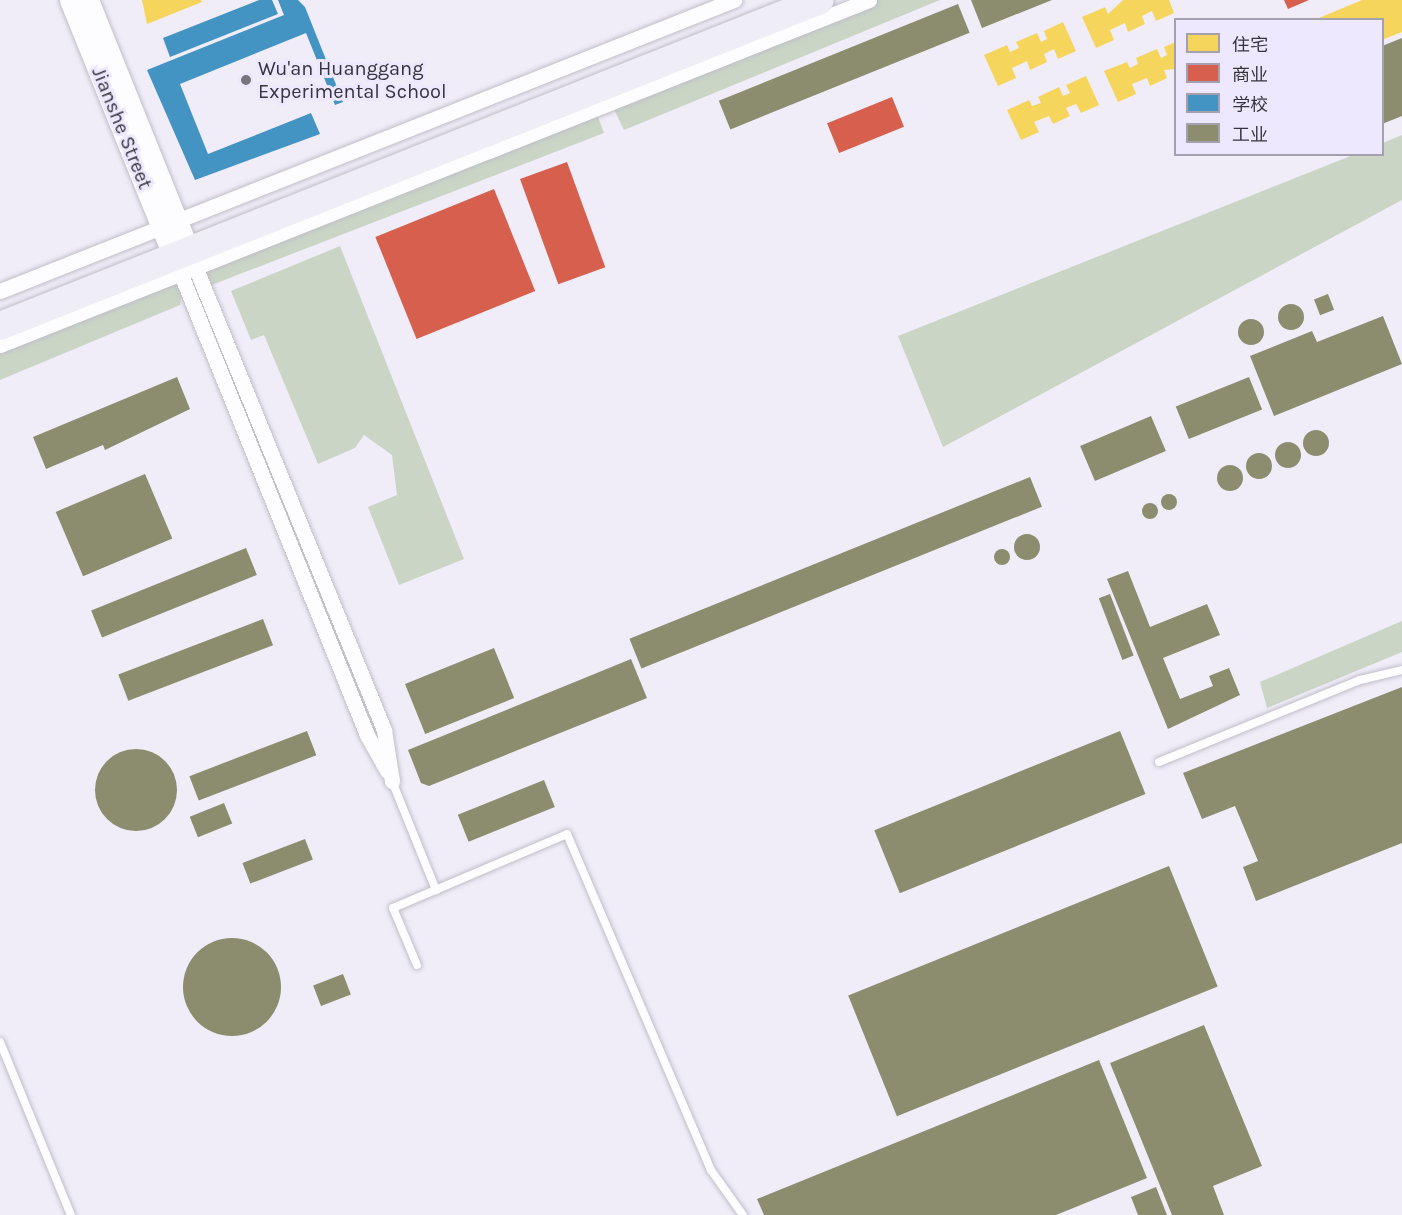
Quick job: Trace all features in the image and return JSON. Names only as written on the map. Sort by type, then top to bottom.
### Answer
[{"type":"highway","points":[[0,326],[179,247],[781,0]]},
{"type":"highway","points":[[0,310],[179,247],[820,0]]},
{"type":"main road","name":"Jianshe Street","points":[[70,0],[179,247]]},
{"type":"main road","name":"Jianshe Street","points":[[88,0],[179,247]]},
{"type":"street","points":[[0,345],[179,247],[734,0]]},
{"type":"street","points":[[0,291],[179,247],[869,0]]},
{"type":"street","points":[[179,247],[367,735],[392,781]]},
{"type":"lane","points":[[1159,762],[1360,680],[1402,670]]},
{"type":"lane","points":[[392,781],[436,890]]},
{"type":"lane","points":[[417,965],[393,908],[567,834],[711,1170],[743,1215]]},
{"type":"lane","points":[[0,1042],[71,1215]]},
{"type":"green space","points":[[869,0],[940,0],[624,130],[611,103]]},
{"type":"green space","points":[[595,109],[604,133],[204,288],[206,264]]},
{"type":"green space","points":[[1402,135],[1402,200],[943,447],[898,336],[1350,156],[1384,156],[1384,143]]},
{"type":"green space","points":[[340,246],[464,559],[399,585],[368,507],[397,495],[392,455],[364,435],[355,448],[318,464],[264,335],[251,340],[231,291]]},
{"type":"green space","points":[[169,278],[184,282],[180,305],[0,380],[0,348]]},
{"type":"green space","points":[[1402,621],[1402,652],[1267,708],[1260,682]]},
{"type":"building: 住宅","points":[[142,0],[201,0],[202,2],[147,24]]},
{"type":"building: 住宅","points":[[1123,0],[1169,0],[1174,13],[1156,21],[1152,11],[1142,16],[1145,24],[1128,32],[1125,23],[1110,30],[1114,40],[1096,48],[1082,17],[1105,7],[1108,14]]},
{"type":"building: 住宅","points":[[1362,0],[1402,0],[1402,32],[1384,39],[1384,18],[1319,18]]},
{"type":"building: 住宅","points":[[1063,22],[1076,51],[1058,59],[1054,49],[1044,54],[1047,62],[1030,70],[1027,61],[1012,68],[1016,78],[998,86],[984,55],[1007,45],[1010,52],[1019,48],[1016,42],[1037,33],[1041,42],[1047,39],[1044,31]]},
{"type":"building: 住宅","points":[[1174,43],[1174,69],[1164,70],[1167,78],[1150,86],[1147,78],[1132,84],[1136,94],[1118,102],[1104,71],[1127,62],[1130,68],[1138,64],[1136,58],[1157,49],[1161,58],[1167,55],[1164,47]]},
{"type":"building: 住宅","points":[[1086,76],[1099,105],[1081,113],[1076,104],[1066,108],[1070,116],[1053,124],[1049,116],[1034,122],[1039,132],[1021,140],[1007,110],[1029,100],[1032,106],[1041,103],[1038,97],[1059,87],[1063,96],[1070,93],[1066,85]]},
{"type":"building: 商业","points":[[1284,0],[1309,0],[1288,9]]},
{"type":"building: 商业","points":[[892,97],[904,127],[839,153],[827,123]]},
{"type":"building: 商业","points":[[567,162],[605,267],[558,284],[520,179]]},
{"type":"building: 商业","points":[[494,189],[535,291],[417,339],[375,237]]},
{"type":"building: 学校","points":[[259,0],[272,0],[278,14],[170,57],[163,38]]},
{"type":"building: 学校","points":[[278,0],[298,0],[305,7],[343,102],[335,105],[306,33],[180,84],[208,154],[311,113],[320,134],[195,180],[147,70],[284,15]]},
{"type":"building: 工业","points":[[971,0],[1052,0],[982,28]]},
{"type":"building: 工业","points":[[958,4],[970,33],[730,129],[719,101]]},
{"type":"building: 工业","points":[[1402,38],[1402,116],[1384,123],[1384,45]]},
{"type":"building: 工业","points":[[1328,294],[1334,310],[1320,315],[1314,299]]},
{"type":"building: 工业","points":[[1291,304],[1300,308],[1304,317],[1300,326],[1291,330],[1282,326],[1278,317],[1282,308]]},
{"type":"building: 工业","points":[[1383,316],[1402,364],[1274,416],[1250,356],[1312,331],[1317,342]]},
{"type":"building: 工业","points":[[1251,319],[1260,323],[1264,332],[1260,341],[1251,345],[1242,341],[1238,332],[1242,323]]},
{"type":"building: 工业","points":[[177,377],[190,409],[105,450],[103,445],[46,469],[33,437]]},
{"type":"building: 工业","points":[[1249,377],[1262,409],[1189,439],[1176,407]]},
{"type":"building: 工业","points":[[1151,416],[1166,451],[1095,481],[1080,446]]},
{"type":"building: 工业","points":[[1316,430],[1325,434],[1329,443],[1325,452],[1316,456],[1307,452],[1303,443],[1307,434]]},
{"type":"building: 工业","points":[[1288,442],[1297,446],[1301,455],[1297,464],[1288,468],[1279,464],[1275,455],[1279,446]]},
{"type":"building: 工业","points":[[1259,453],[1268,457],[1272,466],[1268,475],[1259,479],[1250,475],[1246,466],[1250,457]]},
{"type":"building: 工业","points":[[1230,465],[1239,469],[1243,478],[1239,487],[1230,491],[1221,487],[1217,478],[1221,469]]},
{"type":"building: 工业","points":[[145,474],[172,538],[83,576],[56,512]]},
{"type":"building: 工业","points":[[1030,477],[1042,507],[641,668],[629,639]]},
{"type":"building: 工业","points":[[1169,494],[1177,502],[1169,510],[1161,502]]},
{"type":"building: 工业","points":[[1150,503],[1158,511],[1150,519],[1142,511]]},
{"type":"building: 工业","points":[[1027,534],[1036,538],[1040,547],[1036,556],[1027,560],[1018,556],[1014,547],[1018,538]]},
{"type":"building: 工业","points":[[246,548],[257,575],[102,637],[91,611]]},
{"type":"building: 工业","points":[[1002,549],[1010,557],[1002,565],[994,557]]},
{"type":"building: 工业","points":[[1128,571],[1150,627],[1207,604],[1220,635],[1163,658],[1180,699],[1213,686],[1209,676],[1229,668],[1240,695],[1168,729],[1107,579]]},
{"type":"building: 工业","points":[[1110,594],[1134,656],[1122,660],[1099,598]]},
{"type":"building: 工业","points":[[263,619],[273,645],[128,701],[118,675]]},
{"type":"building: 工业","points":[[494,648],[514,698],[425,734],[405,684]]},
{"type":"building: 工业","points":[[631,659],[647,698],[429,786],[421,783],[408,750]]},
{"type":"building: 工业","points":[[1402,687],[1402,843],[1256,901],[1243,867],[1258,861],[1235,806],[1202,819],[1183,773]]},
{"type":"building: 工业","points":[[307,731],[316,755],[199,800],[189,776]]},
{"type":"building: 工业","points":[[1120,731],[1145,794],[900,893],[874,830]]},
{"type":"building: 工业","points":[[136,749],[152,752],[165,761],[174,774],[177,790],[174,806],[165,819],[152,828],[136,831],[120,828],[107,819],[98,806],[95,790],[98,774],[107,761],[120,752]]},
{"type":"building: 工业","points":[[544,780],[555,807],[469,842],[458,815]]},
{"type":"building: 工业","points":[[224,803],[232,823],[198,837],[190,817]]},
{"type":"building: 工业","points":[[305,839],[313,860],[250,884],[242,863]]},
{"type":"building: 工业","points":[[1169,866],[1218,987],[897,1116],[848,996]]},
{"type":"building: 工业","points":[[232,938],[251,941],[267,952],[278,968],[281,987],[278,1006],[267,1022],[251,1033],[232,1036],[213,1033],[197,1022],[186,1006],[183,987],[186,968],[197,952],[213,941]]},
{"type":"building: 工业","points":[[343,974],[351,995],[321,1006],[313,985]]},
{"type":"building: 工业","points":[[1204,1025],[1262,1166],[1213,1186],[1224,1215],[1172,1215],[1110,1063]]},
{"type":"building: 工业","points":[[1099,1060],[1147,1178],[1056,1215],[764,1215],[757,1199]]},
{"type":"building: 工业","points":[[1156,1187],[1167,1215],[1138,1215],[1131,1197]]},
{"type":"place","name":"Wu'an Huanggang Experimental School","points":[[246,80]]}]
